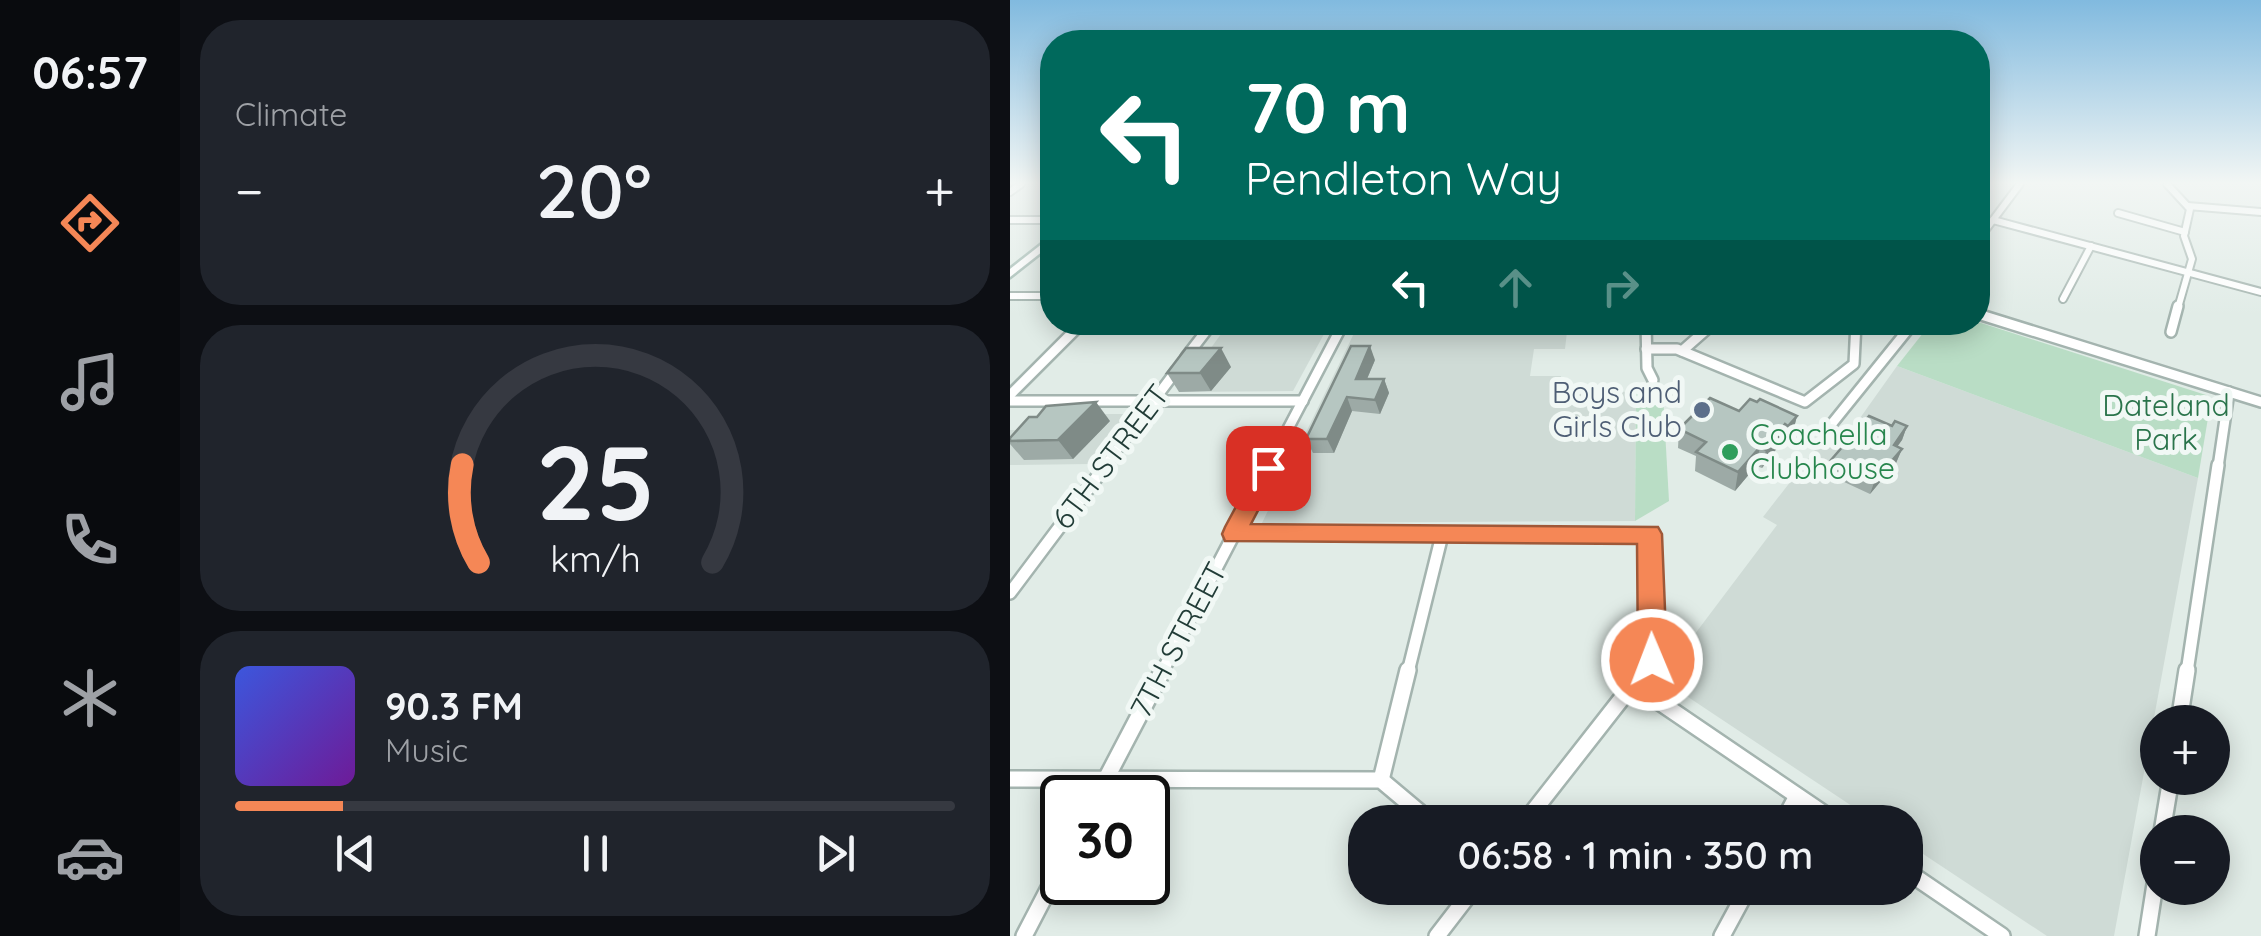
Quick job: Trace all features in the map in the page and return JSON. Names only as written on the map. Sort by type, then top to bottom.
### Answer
[{"type":"street","points":[[2022,228],[2261,292]]},
{"type":"street","points":[[2171,228],[2185,232]]},
{"type":"street","points":[[2171,332],[2192,258],[2185,244],[2187,228]]},
{"type":"street","points":[[2062,299],[2091,246]]},
{"type":"street","points":[[1010,274],[1040,249]]},
{"type":"street","points":[[1010,296],[1040,296]]},
{"type":"street","points":[[1990,318],[2261,402]]},
{"type":"street","points":[[1010,398],[1071,335]]},
{"type":"street","name":"6TH STREET","points":[[1010,593],[1203,335]]},
{"type":"street","name":"7TH STREET","points":[[1108,775],[1337,335]]},
{"type":"street","points":[[1646,335],[1646,368],[1653,380]]},
{"type":"street","points":[[1682,351],[1700,335]]},
{"type":"street","points":[[1646,349],[1682,351],[1805,402],[1854,364],[1855,335]]},
{"type":"street","points":[[1826,430],[1903,335]]},
{"type":"street","points":[[2182,705],[2229,392]]},
{"type":"street","points":[[1010,398],[1303,401]]},
{"type":"street","points":[[1234,534],[1649,534],[1652,660],[1538,805]]},
{"type":"street","points":[[1381,780],[1442,535]]},
{"type":"street","points":[[1633,684],[1810,805]]},
{"type":"street","points":[[1010,779],[1040,779]]},
{"type":"street","points":[[1170,779],[1381,780],[1411,805]]},
{"type":"street","points":[[1792,805],[1797,796]]},
{"type":"street","points":[[1923,882],[2001,936]]},
{"type":"street","points":[[1024,936],[1040,905]]},
{"type":"street","points":[[1437,936],[1461,905]]},
{"type":"street","points":[[1722,936],[1739,905]]},
{"type":"street","points":[[2147,936],[2152,905]]},
{"type":"shaded area","points":[[1220,335],[1323,335],[1293,391],[1179,392]]},
{"type":"shaded area","points":[[1353,335],[1567,335],[1565,349],[1534,349],[1530,376],[1561,376],[1559,391],[1636,392],[1635,521],[1262,523]]},
{"type":"shaded area","points":[[1897,366],[2198,478],[2156,705],[2140,705],[2140,794],[2114,936],[2047,936],[1923,854],[1923,805],[1850,805],[1661,679],[1777,525],[1763,517],[1818,446],[1826,449],[1843,442]]},
{"type":"shaded area","points":[[1067,414],[1130,414],[1090,464],[1010,465],[1010,430],[1053,430]]},
{"type":"green space","name":"Dateland Park","points":[[1990,326],[2206,395],[2211,400],[2198,478],[1897,366],[1922,335],[1990,335]]},
{"type":"green space","points":[[1636,392],[1663,395],[1669,501],[1635,521]]},
{"type":"building","points":[[1351,346],[1370,346],[1356,379],[1384,379],[1375,400],[1347,397],[1327,439],[1306,439]]},
{"type":"building","points":[[1186,348],[1221,348],[1200,373],[1167,373]]},
{"type":"building","points":[[1710,398],[1739,411],[1750,399],[1760,399],[1797,416],[1788,426],[1785,424],[1766,450],[1760,447],[1738,472],[1696,452],[1706,442],[1679,429]]},
{"type":"building","points":[[1096,402],[1058,440],[1010,441],[1029,417],[1037,417],[1046,406]]},
{"type":"building","points":[[1869,416],[1892,426],[1895,421],[1907,426],[1894,445],[1902,449],[1875,480],[1831,460]]},
{"type":"place","name":"Boys and Girls Club","points":[[1702,410]]},
{"type":"place","name":"Coachella Clubhouse","points":[[1730,452]]},
{"type":"route","points":[[1268,468],[1234,534],[1649,534],[1652,660]]}]
